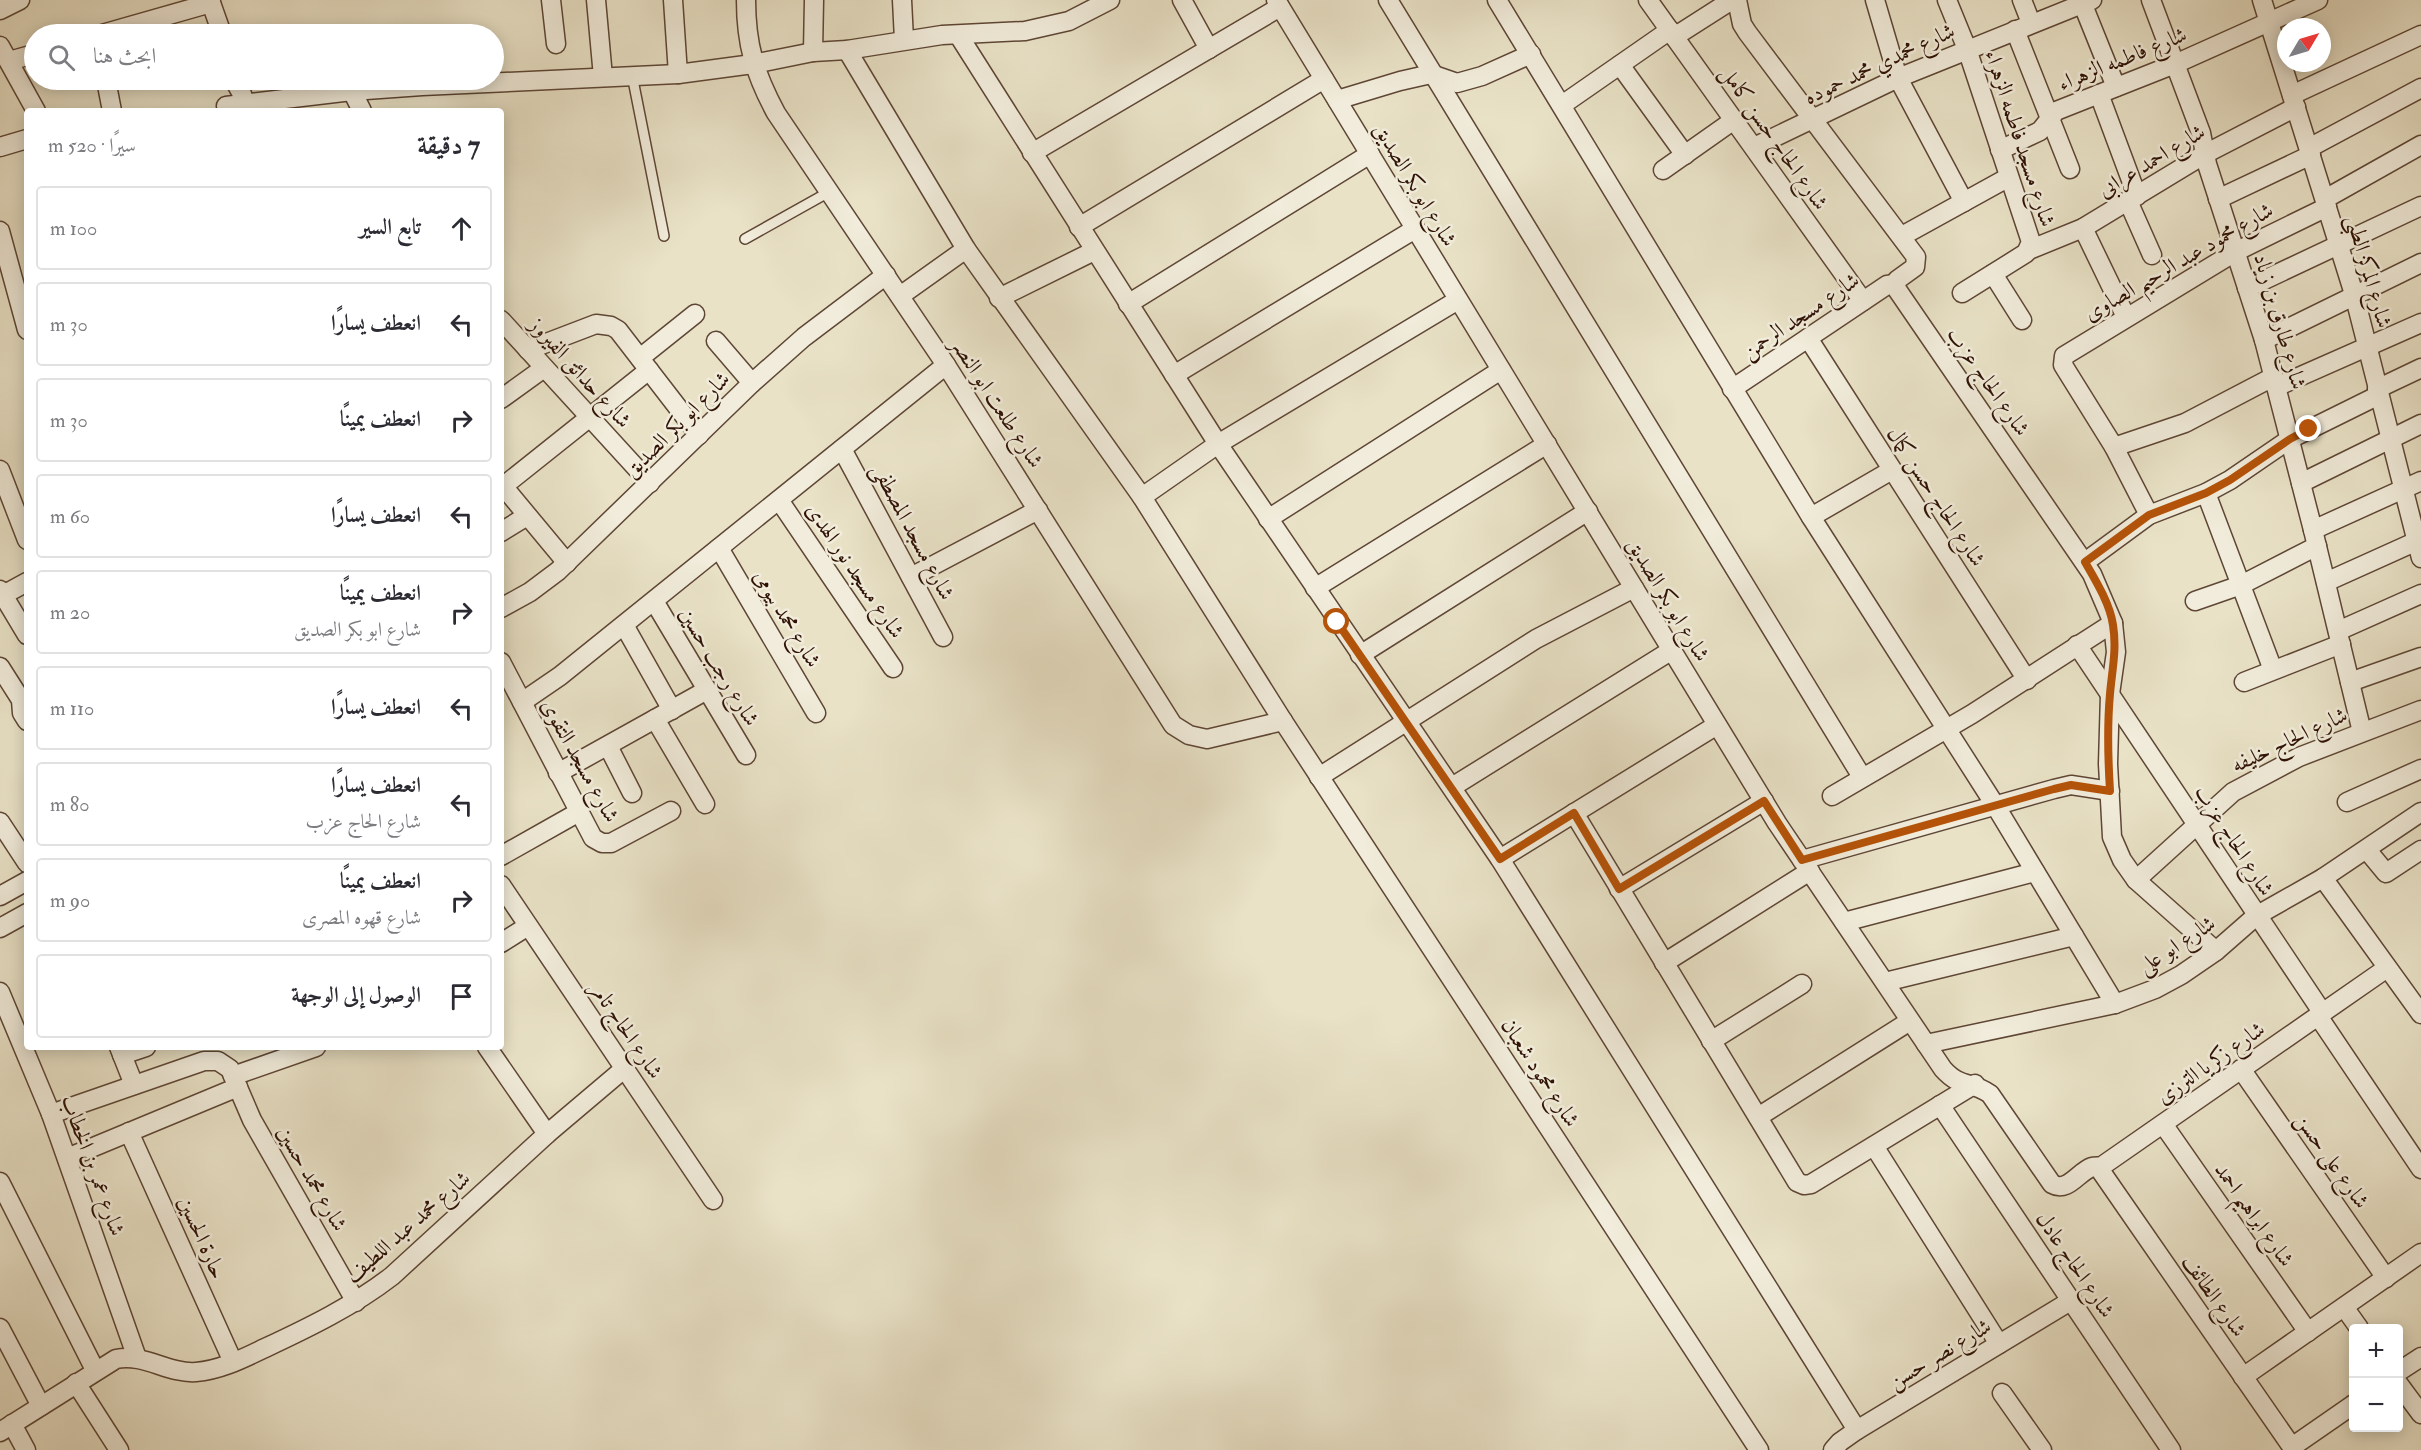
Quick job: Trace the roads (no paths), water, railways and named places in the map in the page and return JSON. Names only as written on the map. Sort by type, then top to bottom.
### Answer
[{"type":"street","points":[[0,10],[20,0]]},
{"type":"street","points":[[551,0],[556,44]]},
{"type":"street","points":[[596,0],[603,77]]},
{"type":"street","points":[[673,0],[678,74]]},
{"type":"street","name":"شارع طلعت ابو النصر","points":[[746,0],[747,38],[753,64],[760,83],[777,113],[946,365],[1173,725],[1188,735],[1207,739],[1283,721]]},
{"type":"street","points":[[813,52],[814,0]]},
{"type":"street","points":[[902,0],[903,40]]},
{"type":"street","points":[[504,82],[678,74],[753,64],[813,52],[847,50],[942,35],[959,36],[1025,31],[1069,21],[1110,0]]},
{"type":"street","points":[[1182,0],[1209,49]]},
{"type":"street","points":[[1388,0],[1431,74],[1862,777]]},
{"type":"street","points":[[1497,0],[1811,518],[1995,805],[2115,1004]]},
{"type":"street","name":"شارع الحاج حسن كامل","points":[[1648,0],[1863,301]]},
{"type":"street","points":[[1562,105],[1620,65],[1732,0]]},
{"type":"street","points":[[1737,0],[1742,24],[1747,32],[1916,257],[1915,267],[1895,284]]},
{"type":"street","points":[[1875,0],[1898,78],[1964,201]]},
{"type":"street","name":"شارع مسجد فاطمه الزهراء","points":[[1947,0],[1967,49],[2031,242],[2029,250],[1962,293]]},
{"type":"street","points":[[2022,0],[2023,26],[2050,117],[2070,169]]},
{"type":"street","name":"شارع طارق بن زياد","points":[[2151,0],[2201,133],[2218,199],[2264,340],[2362,732]]},
{"type":"street","name":"شارع المركز الطبى","points":[[2262,0],[2354,294],[2390,440],[2418,540]]},
{"type":"street","name":"شارع فاطمه الزهراء","points":[[2000,150],[2040,131],[2056,111],[2175,64],[2318,0]]},
{"type":"street","points":[[2085,1],[2132,199],[2152,255]]},
{"type":"street","name":"شارع محمدي محمد حموده","points":[[1754,147],[1898,78],[2085,1]]},
{"type":"street","points":[[136,24],[211,2],[219,24]]},
{"type":"street","points":[[1032,153],[1209,49],[1278,4]]},
{"type":"street","name":"شارع ابو بكر الصديق","points":[[1278,4],[1764,801],[1806,866],[1910,1021],[1953,1080],[1963,1084],[1975,1084],[1990,1094],[2052,1184],[2058,1186]]},
{"type":"street","name":"شارع احمد عرابى","points":[[2029,250],[2083,228],[2294,101],[2421,35]]},
{"type":"street","points":[[959,36],[1218,444],[1500,859],[1857,1430]]},
{"type":"street","name":"شارع محمود شعبان","points":[[847,50],[966,249],[1142,497],[1319,777],[1759,1450]]},
{"type":"street","points":[[4,53],[24,54]]},
{"type":"street","points":[[4,53],[24,89]]},
{"type":"street","points":[[1337,100],[1431,74],[1457,83],[1482,76],[1531,54]]},
{"type":"street","points":[[1620,65],[1685,155]]},
{"type":"street","points":[[1079,227],[1324,79]]},
{"type":"street","points":[[2218,199],[2310,152],[2421,88]]},
{"type":"street","points":[[24,90],[34,108]]},
{"type":"street","points":[[108,90],[111,108]]},
{"type":"street","points":[[226,108],[228,90]]},
{"type":"street","points":[[238,90],[246,108],[369,90]]},
{"type":"street","points":[[351,91],[360,108]]},
{"type":"street","points":[[1663,171],[1734,120]]},
{"type":"street","points":[[0,147],[24,140]]},
{"type":"street","name":"شارع محمود عبد الرحيم الصاوى","points":[[2114,447],[2063,365],[2067,352],[2235,252],[2326,203],[2421,145]]},
{"type":"street","points":[[1128,304],[1370,154]]},
{"type":"street","points":[[1902,236],[2009,177]]},
{"type":"street","points":[[2247,288],[2421,206]]},
{"type":"street","points":[[2083,228],[2126,317]]},
{"type":"street","points":[[1174,375],[1415,229]]},
{"type":"street","points":[[0,231],[24,319]]},
{"type":"street","points":[[900,296],[966,249]]},
{"type":"street","points":[[999,298],[1094,251]]},
{"type":"street","points":[[2264,340],[2421,263]]},
{"type":"street","points":[[1993,274],[2022,320]]},
{"type":"street","name":"شارع ابو بكر الصديق","points":[[504,606],[530,592],[567,563],[752,383],[804,337],[886,275]]},
{"type":"street","name":"شارع مسجد الرحمن","points":[[1732,389],[1887,285],[1895,284]]},
{"type":"street","name":"شارع الحاج عزب","points":[[1895,284],[2085,562],[2113,623],[2116,652],[2110,694],[2112,837],[2122,860],[2136,880],[2216,951]]},
{"type":"street","points":[[1142,497],[1218,444],[1458,300]]},
{"type":"street","points":[[504,485],[590,417],[695,314]]},
{"type":"street","name":"شارع حدائق الفيروز","points":[[504,323],[650,483]]},
{"type":"street","points":[[2149,515],[2114,447],[2185,423],[2274,382],[2367,347],[2421,323]]},
{"type":"street","points":[[528,350],[596,324],[603,324],[618,330],[699,435]]},
{"type":"street","name":"شارع الحاج حسن كمال","points":[[1808,338],[2027,680]]},
{"type":"street","points":[[716,341],[752,383]]},
{"type":"street","points":[[522,702],[548,686],[946,365]]},
{"type":"street","points":[[504,397],[544,368]]},
{"type":"street","points":[[2085,562],[2149,515],[2206,493],[2230,480],[2290,439],[2421,368]]},
{"type":"street","points":[[1268,519],[1501,370]]},
{"type":"street","points":[[2301,483],[2421,424]]},
{"type":"street","points":[[1315,588],[1547,444]]},
{"type":"street","name":"شارع مسجد المصطفى","points":[[842,449],[943,637]]},
{"type":"street","points":[[0,470],[24,532]]},
{"type":"street","points":[[1811,518],[1893,471]]},
{"type":"street","points":[[2195,601],[2241,585],[2315,538],[2421,481]]},
{"type":"street","points":[[504,489],[567,563]]},
{"type":"street","points":[[2206,493],[2273,670]]},
{"type":"street","name":"شارع مسجد نور الهدى","points":[[779,500],[893,668]]},
{"type":"street","points":[[911,577],[1038,510]]},
{"type":"street","points":[[1360,655],[1588,511]]},
{"type":"street","points":[[504,530],[527,516]]},
{"type":"street","points":[[2326,582],[2418,540]]},
{"type":"street","name":"شارع محمد بيومى","points":[[719,548],[816,712]]},
{"type":"street","points":[[24,583],[1,592],[24,630]]},
{"type":"street","points":[[1319,777],[1536,639],[1634,588]]},
{"type":"street","points":[[2244,682],[2273,670],[2421,594]]},
{"type":"street","name":"شارع رجب حسين","points":[[654,601],[746,755]]},
{"type":"street","points":[[1832,796],[2027,680],[2113,623]]},
{"type":"street","points":[[624,625],[672,710]]},
{"type":"street","name":"شارع الحاج عزب","points":[[2078,645],[2421,1169]]},
{"type":"street","points":[[1452,787],[1672,650]]},
{"type":"street","points":[[2350,682],[2421,657]]},
{"type":"street","name":"شارع مسجد التقوى","points":[[504,668],[593,838],[607,844],[671,811]]},
{"type":"street","points":[[2,677],[21,700],[24,716]]},
{"type":"street","points":[[558,773],[707,690]]},
{"type":"street","name":"شارع الحاج خليفه","points":[[2136,880],[2233,792],[2299,757],[2421,710]]},
{"type":"street","points":[[655,719],[705,804]]},
{"type":"street","points":[[1500,859],[1718,725]]},
{"type":"street","points":[[608,746],[632,793]]},
{"type":"street","points":[[2347,802],[2421,769]]},
{"type":"street","points":[[1664,963],[1806,866],[1995,805],[2071,785],[2110,791]]},
{"type":"street","points":[[1619,889],[1764,801]]},
{"type":"street","name":"شارع ابو على","points":[[1926,1044],[2136,998],[2181,975],[2216,951],[2256,916],[2323,878],[2421,812]]},
{"type":"street","points":[[504,851],[579,813]]},
{"type":"street","points":[[1574,813],[1797,1182],[1804,1185],[1811,1184],[1975,1084]]},
{"type":"street","points":[[0,822],[24,858]]},
{"type":"street","points":[[2367,850],[2386,873],[2421,850]]},
{"type":"street","points":[[1844,922],[2036,872]]},
{"type":"street","points":[[2323,878],[2420,1011]]},
{"type":"street","points":[[0,896],[24,883]]},
{"type":"street","name":"شارع الحاج تامر","points":[[504,890],[714,1200]]},
{"type":"street","points":[[0,928],[24,916]]},
{"type":"street","points":[[504,941],[528,926]]},
{"type":"street","points":[[1885,982],[2074,936]]},
{"type":"street","name":"شارع زكريا الترزى","points":[[2058,1186],[2066,1185],[2093,1167],[2098,1167],[2163,1124],[2387,968]]},
{"type":"street","points":[[1711,1041],[1802,984]]},
{"type":"street","name":"شارع عمر بن الخطاب","points":[[0,992],[24,1049]]},
{"type":"street","points":[[1758,1117],[1910,1021]]},
{"type":"street","name":"شارع عمر بن الخطاب","points":[[24,1050],[51,1114],[137,1358]]},
{"type":"street","points":[[67,1158],[129,1132],[295,1050]]},
{"type":"street","points":[[489,1050],[547,1134]]},
{"type":"street","points":[[121,1051],[134,1085]]},
{"type":"street","points":[[51,1114],[211,1060],[224,1064],[235,1081]]},
{"type":"street","name":"شارع محمد عبد اللطيف","points":[[6,1428],[95,1370],[116,1359],[137,1358],[184,1372],[210,1369],[233,1362],[309,1328],[356,1302],[392,1276],[547,1134],[625,1068]]},
{"type":"street","name":"شارع على حسن","points":[[2241,1069],[2386,1278]]},
{"type":"street","name":"شارع محمد حسين","points":[[235,1081],[264,1142],[356,1302]]},
{"type":"street","name":"شارع الحاج عادل","points":[[1940,1106],[2171,1450]]},
{"type":"street","name":"شارع ابراهيم احمد","points":[[2163,1124],[2308,1332]]},
{"type":"street","name":"حارة الحسين","points":[[129,1132],[233,1362]]},
{"type":"street","points":[[1874,1146],[1999,1344]]},
{"type":"street","name":"شارع الطائف","points":[[2098,1167],[2293,1449]]},
{"type":"street","points":[[0,1182],[95,1370]]},
{"type":"street","points":[[2243,1377],[2421,1253]]},
{"type":"street","name":"شارع نصر حسن","points":[[1833,1450],[1857,1430],[2072,1300]]},
{"type":"street","points":[[2344,1307],[2356,1324]]},
{"type":"street","points":[[0,1328],[41,1406]]},
{"type":"street","points":[[2403,1369],[2421,1357]]},
{"type":"street","points":[[76,1383],[119,1450]]},
{"type":"street","points":[[2403,1390],[2421,1414]]},
{"type":"street","points":[[2002,1392],[2042,1450]]},
{"type":"street","points":[[2293,1449],[2349,1408]]},
{"type":"street","points":[[6,1428],[26,1450]]},
{"type":"lane","points":[[632,75],[664,236]]},
{"type":"lane","points":[[745,239],[829,192]]}]
